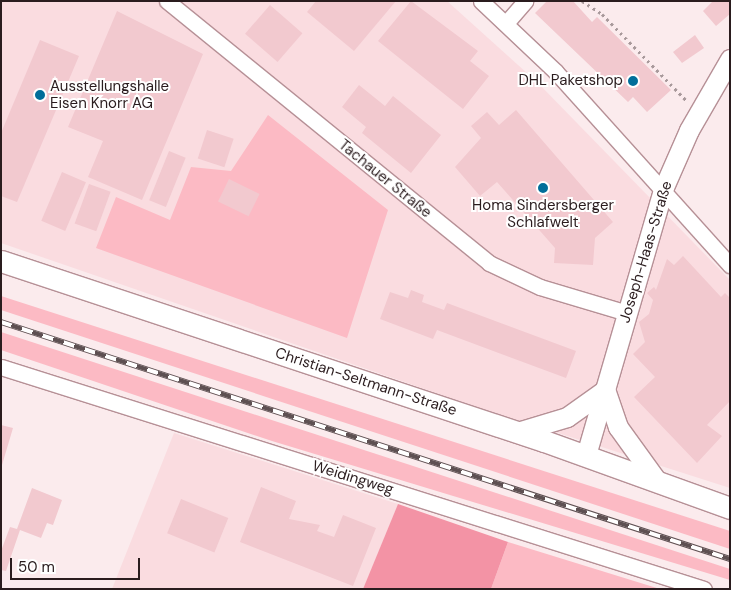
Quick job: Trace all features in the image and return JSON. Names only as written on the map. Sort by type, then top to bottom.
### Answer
[{"type":"main road","name":"Christian-Seltmann-Straße","points":[[1,261],[586,455],[730,508]]},
{"type":"street","name":"Tachauer Straße","points":[[166,1],[489,263],[540,287],[627,313]]},
{"type":"street","points":[[481,1],[507,22],[664,187],[730,265]]},
{"type":"street","points":[[507,22],[525,1]]},
{"type":"street","name":"Joseph-Haas-Straße","points":[[586,455],[664,187],[689,130],[730,59]]},
{"type":"street","name":"Weidingweg","points":[[1,367],[704,589]]},
{"type":"street","points":[[517,432],[567,418],[606,389],[618,427],[657,481]]},
{"type":"path","points":[[582,1],[602,14],[678,93]]},
{"type":"shaded area","points":[[1,1],[447,1],[538,83],[730,280],[730,488],[480,408],[1,243]]},
{"type":"shaded area","points":[[268,115],[388,210],[347,338],[96,248],[116,197],[170,220],[191,167],[231,171]]},
{"type":"shaded area","points":[[1,296],[730,531],[730,549],[1,310]]},
{"type":"shaded area","points":[[1,332],[730,569],[730,580],[272,441],[1,350]]},
{"type":"shaded area","points":[[174,433],[398,504],[363,589],[112,589]]},
{"type":"shaded area","points":[[398,504],[508,542],[491,589],[363,589]]},
{"type":"shaded area","points":[[508,542],[660,589],[491,589]]},
{"type":"building","points":[[316,1],[396,1],[354,51],[307,12]]},
{"type":"building","points":[[411,1],[478,51],[470,61],[489,76],[463,109],[378,41]]},
{"type":"building","points":[[547,1],[573,1],[592,22],[597,17],[671,90],[647,112],[633,97],[628,102],[535,13]]},
{"type":"building","points":[[713,1],[730,1],[730,14],[716,26],[703,11]]},
{"type":"building","points":[[270,5],[302,33],[278,62],[245,34]]},
{"type":"building","points":[[117,11],[203,54],[142,200],[88,177],[103,141],[68,127]]},
{"type":"building","points":[[695,35],[704,48],[682,63],[673,52]]},
{"type":"building","name":"Ausstellungshalle Eisen Knorr AG","points":[[40,40],[79,56],[17,202],[1,196],[1,133]]},
{"type":"building","points":[[359,85],[385,106],[393,96],[441,135],[411,173],[362,133],[366,127],[342,107]]},
{"type":"building","name":"Homa Sindersberger Schlafwelt","points":[[516,110],[613,222],[595,238],[593,265],[554,263],[555,248],[497,182],[480,196],[455,167],[481,138],[471,126],[487,112],[499,125]]},
{"type":"building","points":[[207,130],[234,139],[224,167],[198,159]]},
{"type":"building","points":[[169,151],[186,158],[166,207],[149,200]]},
{"type":"building","points":[[62,172],[86,182],[65,231],[41,221]]},
{"type":"building","points":[[229,179],[260,194],[249,216],[218,201]]},
{"type":"building","points":[[89,184],[111,192],[96,231],[75,223]]},
{"type":"building","points":[[683,256],[721,297],[725,293],[730,298],[730,401],[707,425],[722,436],[697,463],[634,397],[655,377],[633,354],[645,342],[639,322],[649,314],[653,300],[647,293],[654,287],[656,290],[667,259],[674,265]]},
{"type":"building","points":[[411,290],[424,295],[422,302],[444,310],[447,303],[576,351],[566,378],[437,330],[433,339],[380,319],[390,292],[408,298]]},
{"type":"building","points":[[1,425],[13,428],[2,465],[1,465]]},
{"type":"building","points":[[261,487],[296,501],[289,519],[320,525],[317,531],[334,537],[343,515],[376,528],[353,586],[240,542]]},
{"type":"building","points":[[32,488],[62,500],[53,525],[47,523],[41,538],[20,530],[6,571],[1,570],[1,551],[10,527],[17,529]]},
{"type":"building","points":[[181,499],[228,518],[214,552],[167,533]]},
{"type":"railway","points":[[1,322],[730,559]]},
{"type":"place","name":"DHL Paketshop","points":[[633,81]]},
{"type":"place","name":"Ausstellungshalle Eisen Knorr AG","points":[[40,95]]},
{"type":"place","name":"Homa Sindersberger Schlafwelt","points":[[543,188]]}]
